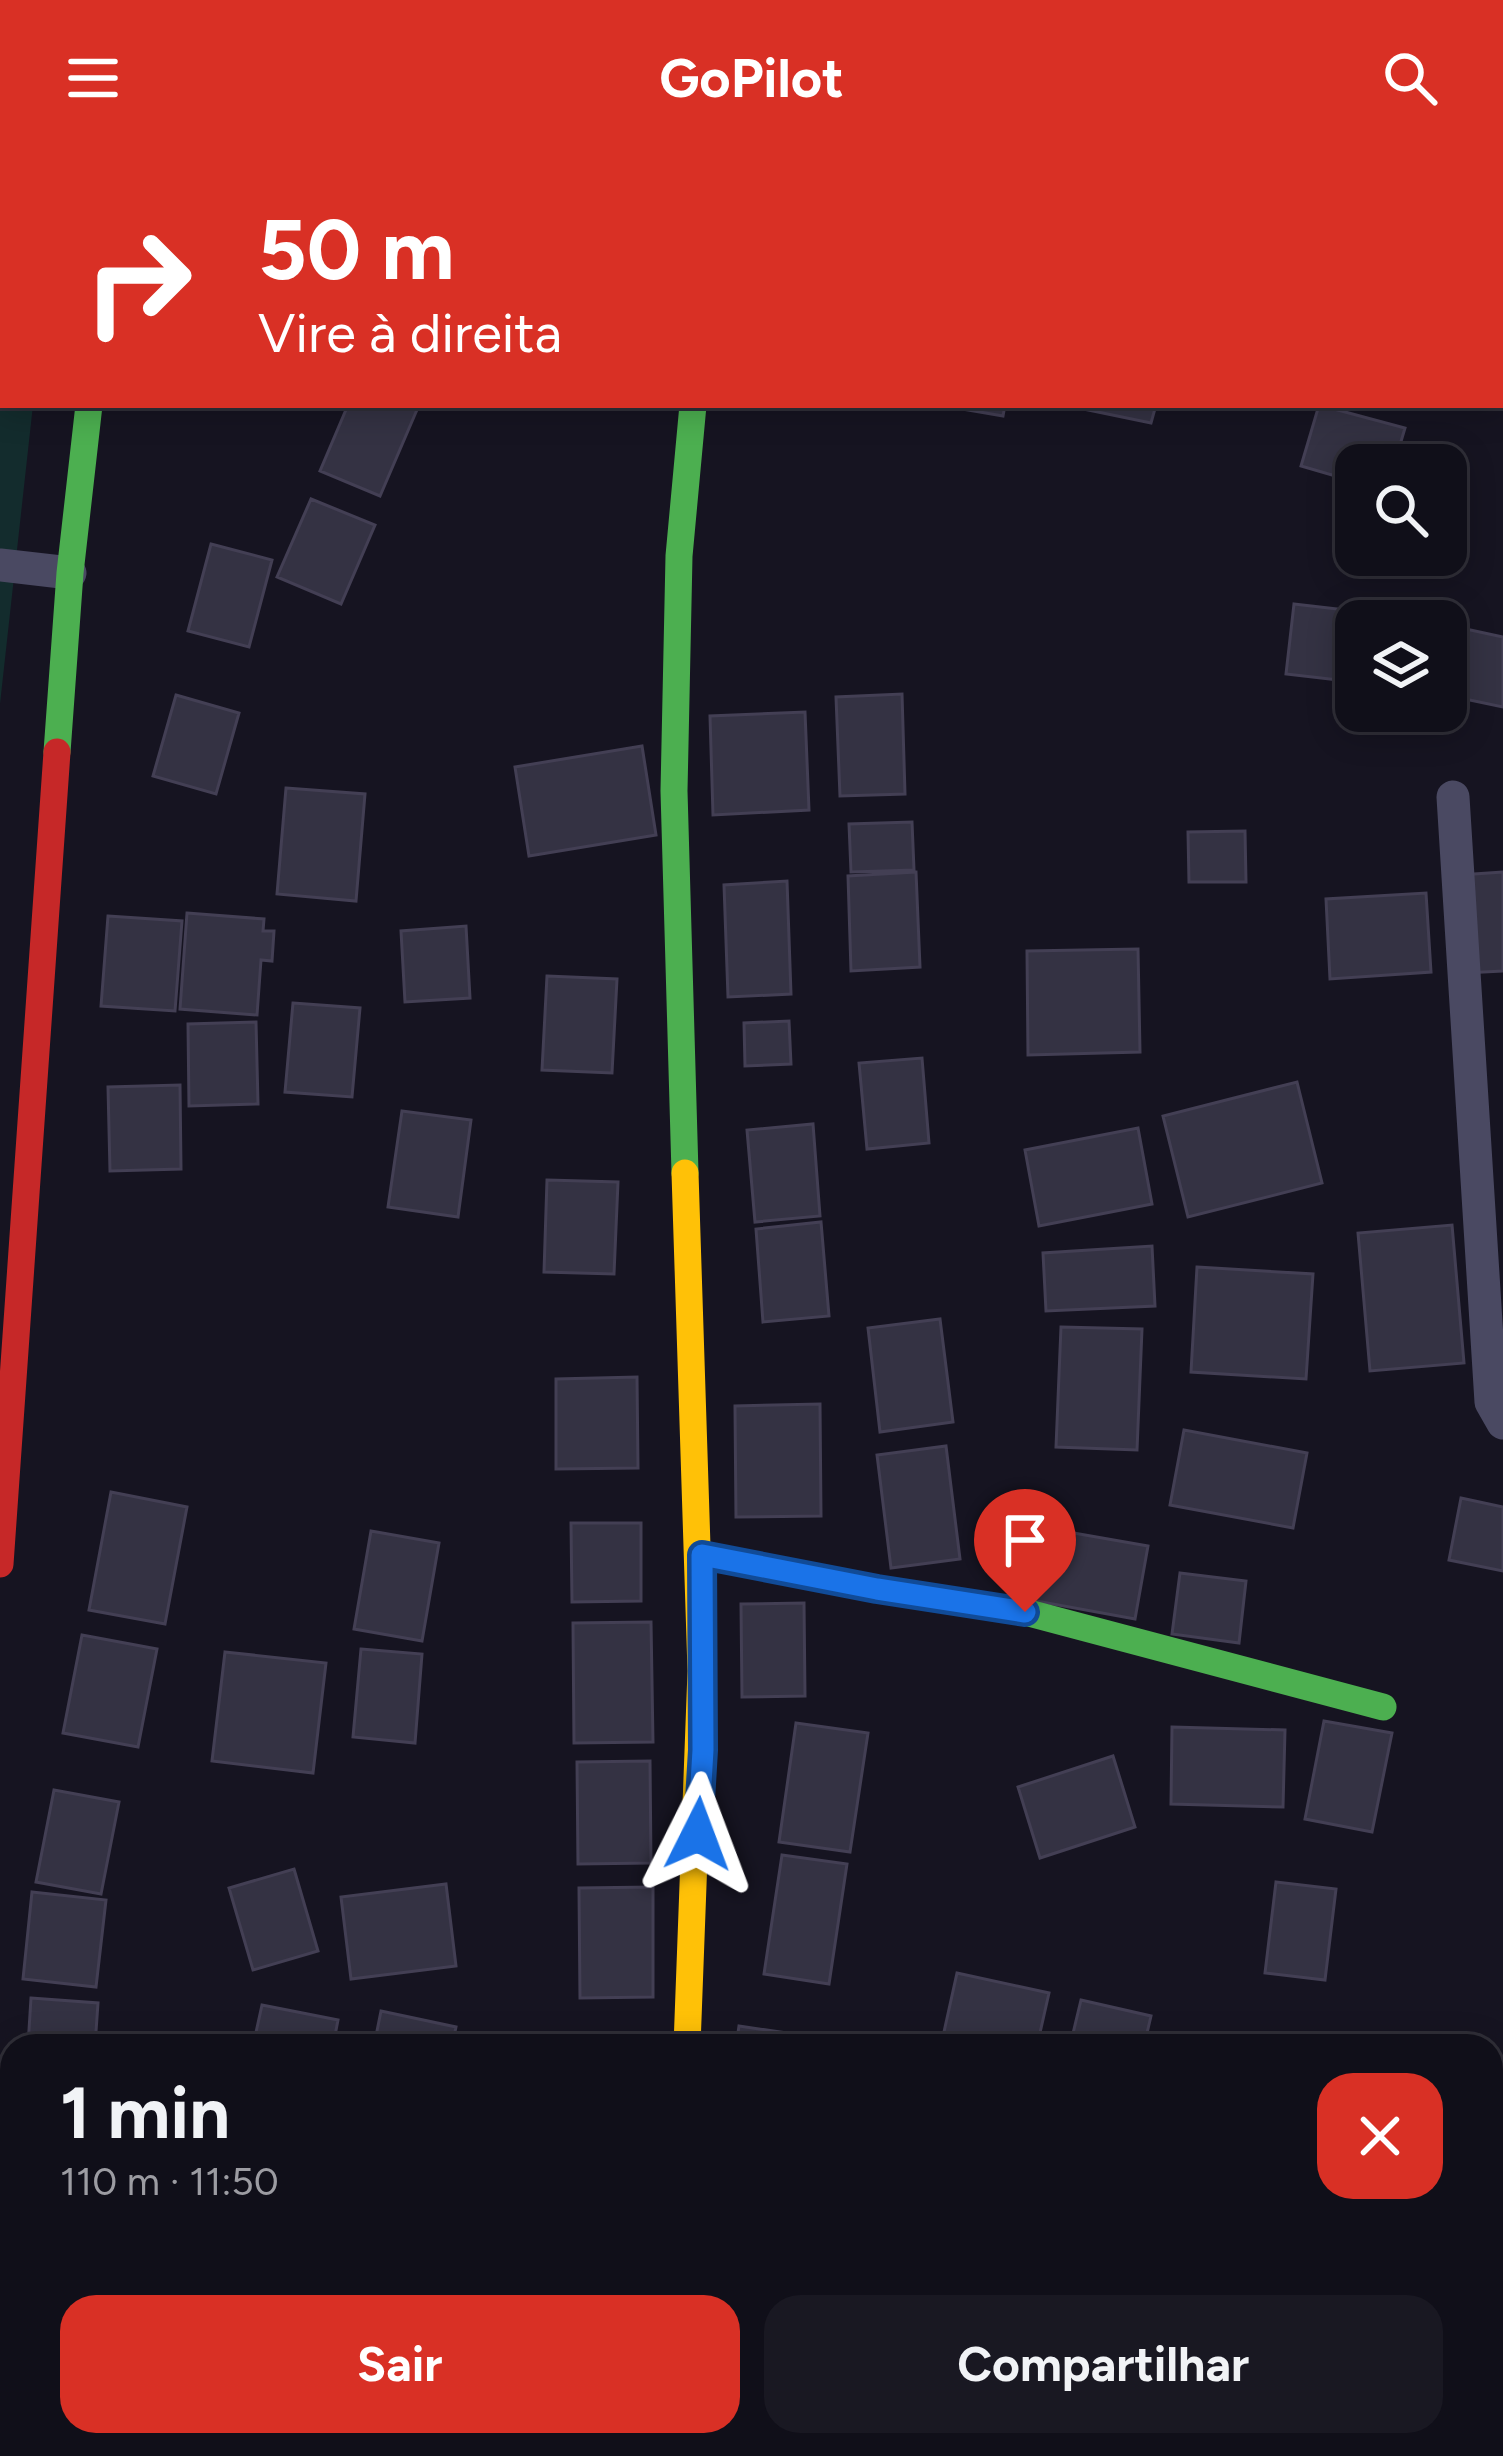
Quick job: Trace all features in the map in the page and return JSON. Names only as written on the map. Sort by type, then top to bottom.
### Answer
[{"type":"street","points":[[0,1564],[70,573],[88,408]]},
{"type":"street","points":[[688,2034],[703,1750],[702,1555],[692,1423],[674,791],[679,556],[693,408]]},
{"type":"street","points":[[0,565],[70,573]]},
{"type":"street","points":[[1453,797],[1491,1402],[1503,1423]]},
{"type":"street","points":[[702,1555],[1025,1612],[1382,1707]]},
{"type":"green space","points":[[0,408],[33,408],[0,704]]},
{"type":"building","points":[[347,408],[418,408],[380,496],[320,471]]},
{"type":"building","points":[[956,408],[1004,408],[1003,416]]},
{"type":"building","points":[[1078,408],[1155,408],[1151,423]]},
{"type":"building","points":[[1318,408],[1405,428],[1400,444],[1335,444],[1335,476],[1301,466]]},
{"type":"building","points":[[311,499],[375,525],[341,604],[277,577]]},
{"type":"building","points":[[211,544],[272,560],[249,647],[188,631]]},
{"type":"building","points":[[1294,604],[1335,609],[1335,680],[1286,674]]},
{"type":"building","points":[[1467,629],[1503,637],[1503,707],[1467,699]]},
{"type":"building","points":[[902,694],[905,794],[840,796],[836,697]]},
{"type":"building","points":[[176,695],[239,713],[216,794],[153,776]]},
{"type":"building","points":[[805,712],[809,810],[713,815],[710,716]]},
{"type":"building","points":[[642,746],[656,835],[529,856],[515,767]]},
{"type":"building","points":[[286,788],[365,794],[356,901],[277,894]]},
{"type":"building","points":[[912,822],[914,870],[851,872],[849,824]]},
{"type":"building","points":[[1245,831],[1246,882],[1189,882],[1188,832]]},
{"type":"building","points":[[916,872],[920,967],[851,971],[848,876]]},
{"type":"building","points":[[1503,872],[1503,971],[1466,973],[1460,875]]},
{"type":"building","points":[[787,881],[791,994],[728,997],[724,885]]},
{"type":"building","points":[[1426,893],[1431,972],[1330,979],[1326,899]]},
{"type":"building","points":[[187,913],[264,919],[263,931],[274,931],[272,961],[261,960],[257,1015],[180,1009]]},
{"type":"building","points":[[108,916],[182,921],[175,1011],[101,1006]]},
{"type":"building","points":[[466,926],[470,998],[405,1002],[401,931]]},
{"type":"building","points":[[1138,949],[1140,1052],[1028,1055],[1027,951]]},
{"type":"building","points":[[547,976],[617,979],[612,1073],[542,1070]]},
{"type":"building","points":[[293,1003],[360,1008],[352,1097],[285,1092]]},
{"type":"building","points":[[789,1021],[791,1064],[745,1066],[744,1023]]},
{"type":"building","points":[[256,1022],[258,1104],[189,1106],[188,1024]]},
{"type":"building","points":[[922,1058],[929,1143],[867,1149],[859,1063]]},
{"type":"building","points":[[1297,1082],[1322,1183],[1188,1217],[1163,1116]]},
{"type":"building","points":[[180,1085],[181,1169],[110,1171],[108,1087]]},
{"type":"building","points":[[402,1111],[471,1120],[458,1217],[388,1207]]},
{"type":"building","points":[[813,1124],[820,1216],[755,1222],[747,1130]]},
{"type":"building","points":[[1138,1128],[1152,1204],[1039,1226],[1025,1150]]},
{"type":"building","points":[[547,1180],[618,1182],[614,1274],[544,1272]]},
{"type":"building","points":[[821,1222],[829,1316],[763,1322],[756,1229]]},
{"type":"building","points":[[1452,1225],[1464,1363],[1370,1371],[1358,1233]]},
{"type":"building","points":[[1152,1246],[1155,1306],[1046,1311],[1043,1253]]},
{"type":"building","points":[[1197,1267],[1313,1274],[1306,1379],[1191,1372]]},
{"type":"building","points":[[940,1319],[953,1422],[880,1432],[868,1328]]},
{"type":"building","points":[[1061,1327],[1142,1329],[1137,1450],[1056,1447]]},
{"type":"building","points":[[637,1377],[638,1468],[556,1469],[556,1379]]},
{"type":"building","points":[[820,1404],[821,1516],[736,1517],[735,1406]]},
{"type":"building","points":[[1184,1430],[1307,1453],[1293,1528],[1170,1505]]},
{"type":"building","points":[[946,1446],[960,1559],[891,1568],[877,1455]]},
{"type":"building","points":[[111,1492],[187,1507],[165,1624],[89,1610]]},
{"type":"building","points":[[1461,1498],[1503,1507],[1503,1571],[1449,1560]]},
{"type":"building","points":[[571,1523],[641,1523],[641,1601],[572,1602]]},
{"type":"building","points":[[1028,1525],[1148,1546],[1135,1619],[1015,1597]]},
{"type":"building","points":[[371,1531],[439,1543],[422,1641],[354,1629]]},
{"type":"building","points":[[1180,1573],[1246,1581],[1239,1643],[1172,1634]]},
{"type":"building","points":[[804,1603],[805,1696],[742,1697],[741,1604]]},
{"type":"building","points":[[651,1622],[653,1742],[574,1743],[573,1623]]},
{"type":"building","points":[[82,1635],[157,1649],[138,1747],[63,1733]]},
{"type":"building","points":[[361,1649],[422,1654],[415,1743],[353,1737]]},
{"type":"building","points":[[225,1652],[326,1663],[313,1773],[212,1761]]},
{"type":"building","points":[[1324,1721],[1392,1733],[1372,1832],[1305,1819]]},
{"type":"building","points":[[796,1723],[868,1733],[850,1852],[779,1842]]},
{"type":"building","points":[[1172,1727],[1285,1730],[1283,1807],[1171,1804]]},
{"type":"building","points":[[1113,1756],[1135,1827],[1040,1858],[1018,1787]]},
{"type":"building","points":[[650,1761],[651,1863],[578,1864],[577,1762]]},
{"type":"building","points":[[54,1790],[119,1802],[101,1894],[36,1882]]},
{"type":"building","points":[[782,1855],[847,1864],[829,1984],[764,1974]]},
{"type":"building","points":[[294,1869],[318,1951],[253,1970],[229,1888]]},
{"type":"building","points":[[1276,1882],[1336,1889],[1325,1980],[1265,1973]]},
{"type":"building","points":[[446,1884],[456,1966],[351,1979],[341,1897]]},
{"type":"building","points":[[653,1887],[653,1997],[580,1998],[579,1888]]},
{"type":"building","points":[[32,1892],[106,1900],[96,1987],[23,1979]]},
{"type":"building","points":[[957,1973],[1049,1993],[1040,2034],[944,2034]]},
{"type":"building","points":[[31,1998],[98,2003],[96,2034],[29,2034]]},
{"type":"building","points":[[1081,2000],[1151,2016],[1147,2034],[1073,2034]]},
{"type":"building","points":[[262,2005],[338,2020],[335,2034],[256,2034]]},
{"type":"building","points":[[381,2011],[456,2027],[455,2034],[376,2034]]},
{"type":"building","points":[[739,2026],[794,2034],[738,2034]]},
{"type":"traffic: fast","points":[[57,752],[89,408]]},
{"type":"traffic: fast","points":[[685,1173],[674,791],[679,556],[693,408]]},
{"type":"traffic: fast","points":[[702,1555],[1025,1612],[1383,1707]]},
{"type":"traffic: slow","points":[[685,1173],[701,1671],[687,2034]]},
{"type":"traffic: jam","points":[[0,1564],[57,752]]},
{"type":"route","points":[[698,1834],[703,1750],[702,1555],[1025,1612]]}]
